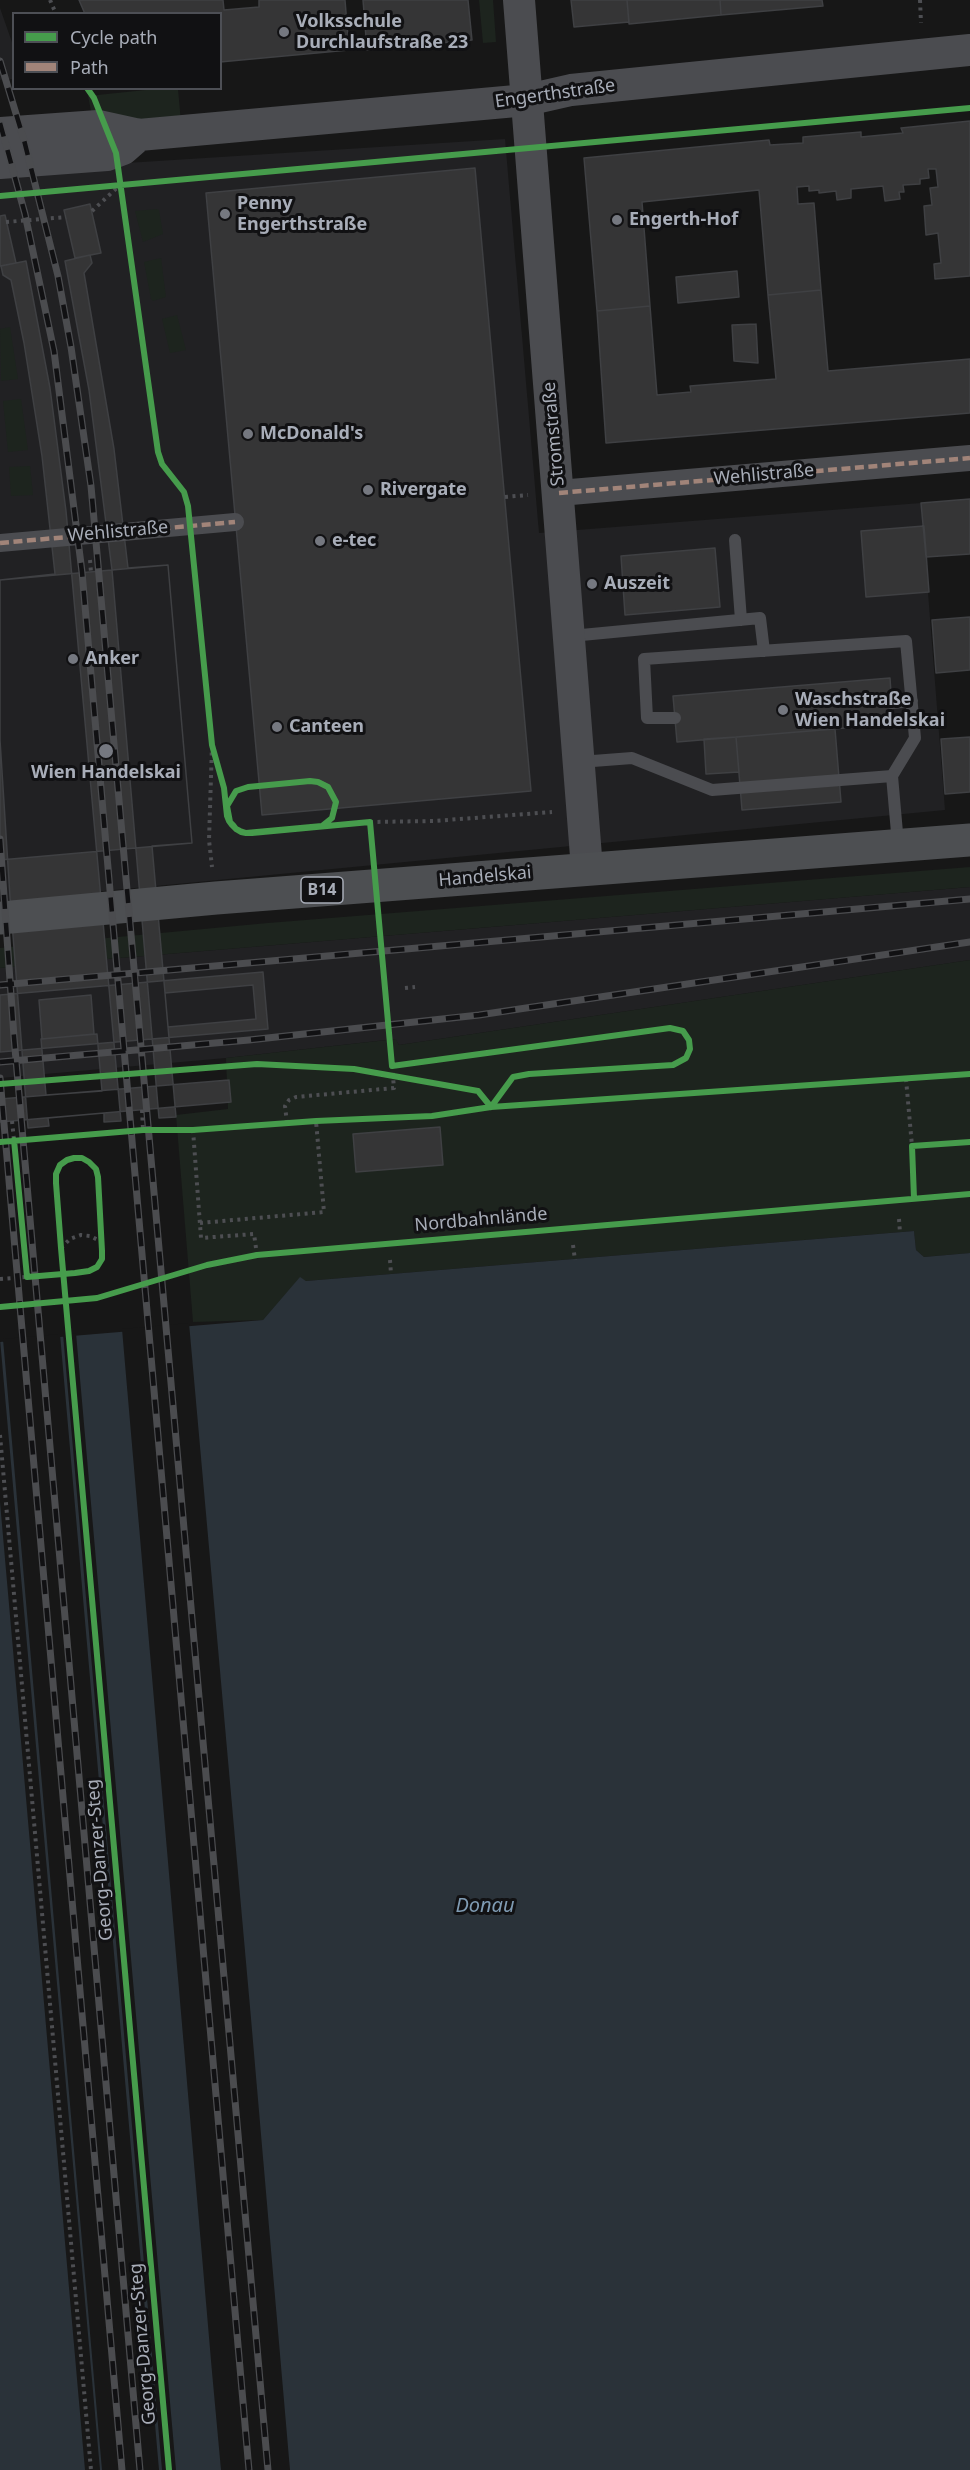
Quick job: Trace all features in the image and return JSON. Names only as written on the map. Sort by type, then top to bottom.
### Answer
[{"type":"main road","name":"Handelskai","points":[[0,918],[216,898],[970,840]]},
{"type":"street","name":"Stromstraße","points":[[519,0],[587,869]]},
{"type":"street","name":"Engerthstraße","points":[[0,163],[121,138],[526,100],[571,90],[970,50]]},
{"type":"street","name":"Engerthstraße","points":[[0,133],[121,138]]},
{"type":"street","name":"Wehlistraße","points":[[559,493],[970,458]]},
{"type":"street","name":"Wehlistraße","points":[[0,543],[236,522]]},
{"type":"lane","points":[[735,540],[741,620]]},
{"type":"lane","points":[[569,636],[760,618],[764,651]]},
{"type":"lane","points":[[675,718],[647,718],[644,659],[906,641],[915,738],[892,776],[898,845]]},
{"type":"lane","points":[[892,703],[912,701]]},
{"type":"lane","points":[[579,762],[632,758],[712,790],[892,776]]},
{"type":"path","points":[[88,90],[121,138],[122,197]]},
{"type":"path","points":[[109,186],[132,184]]},
{"type":"path","points":[[92,212],[120,185]]},
{"type":"path","points":[[6,222],[66,217]]},
{"type":"path","points":[[210,733],[218,766]]},
{"type":"path","points":[[212,745],[209,840],[216,898]]},
{"type":"path","points":[[359,823],[434,821],[504,814],[582,811]]},
{"type":"path","points":[[370,822],[371,834]]},
{"type":"path","points":[[405,988],[414,987]]},
{"type":"path","points":[[287,1123],[285,1106],[289,1100],[296,1097],[394,1088],[391,1054]]},
{"type":"path","points":[[392,1066],[404,1065]]},
{"type":"path","points":[[388,1075],[399,1077]]},
{"type":"path","points":[[894,1080],[917,1078]]},
{"type":"path","points":[[906,1079],[912,1157]]},
{"type":"path","points":[[142,1110],[143,1130]]},
{"type":"path","points":[[306,1122],[328,1120]]},
{"type":"path","points":[[12,1121],[10,1141],[15,1152]]},
{"type":"path","points":[[200,1223],[324,1212],[316,1121]]},
{"type":"path","points":[[275,1124],[297,1122]]},
{"type":"path","points":[[183,1130],[205,1129]]},
{"type":"path","points":[[132,1131],[153,1130]]},
{"type":"path","points":[[194,1130],[201,1238],[254,1234],[256,1255]]},
{"type":"path","points":[[10,1141],[24,1139]]},
{"type":"path","points":[[912,1146],[924,1146]]},
{"type":"path","points":[[899,1219],[900,1233]]},
{"type":"path","points":[[101,1231],[102,1251]]},
{"type":"path","points":[[61,1248],[70,1239],[81,1235],[90,1236],[102,1242]]},
{"type":"path","points":[[60,1237],[62,1259]]},
{"type":"path","points":[[573,1245],[575,1260]]},
{"type":"path","points":[[247,1257],[268,1254]]},
{"type":"path","points":[[390,1260],[391,1274]]},
{"type":"path","points":[[26,1266],[27,1277]]},
{"type":"path","points":[[0,1279],[36,1276]]},
{"type":"path","points":[[0,1435],[91,2470]]},
{"type":"shaded area","points":[[479,0],[493,0],[496,42],[483,43]]},
{"type":"shaded area","points":[[0,8],[12,42],[12,79],[0,80]]},
{"type":"shaded area","points":[[145,90],[178,90],[181,122],[93,121],[88,96]]},
{"type":"shaded area","points":[[505,139],[539,533],[921,503],[945,810],[0,901],[0,171]]},
{"type":"shaded area","points":[[157,209],[163,234],[143,242],[135,211]]},
{"type":"shaded area","points":[[161,258],[166,297],[153,301],[144,262]]},
{"type":"shaded area","points":[[177,315],[186,350],[170,353],[162,319]]},
{"type":"shaded area","points":[[10,327],[18,379],[1,381],[0,329]]},
{"type":"shaded area","points":[[21,399],[28,450],[8,452],[3,401]]},
{"type":"shaded area","points":[[30,466],[33,495],[11,496],[9,467]]},
{"type":"shaded area","points":[[970,867],[970,887],[0,968],[0,948],[268,923]]},
{"type":"shaded area","points":[[970,887],[970,960],[399,1045],[395,1039],[226,1058],[0,1078],[0,968]]},
{"type":"shaded area","points":[[970,960],[970,1253],[924,1257],[916,1250],[914,1231],[306,1281],[300,1278],[263,1320],[193,1322],[176,1115],[228,1109],[226,1058],[396,1039],[399,1045]]},
{"type":"water","name":"Donau","points":[[914,1231],[916,1250],[924,1257],[970,1253],[970,2470],[0,2470],[0,1342],[263,1320],[300,1277],[306,1281]]},
{"type":"pier","points":[[189,1323],[290,2470],[221,2470],[212,2372],[122,1329]]},
{"type":"pier","points":[[76,1333],[176,2470],[162,2470],[63,1334]]},
{"type":"pier","points":[[60,1334],[159,2470],[102,2470],[3,1339]]},
{"type":"pier","points":[[0,1339],[100,2470],[85,2470],[0,1502]]},
{"type":"building","name":"Volksschule Durchlaufstraße 23","points":[[79,0],[223,0],[224,10],[259,7],[259,0],[345,0],[349,50],[222,62],[222,12],[84,12]]},
{"type":"building","points":[[363,0],[468,0],[472,40],[367,50]]},
{"type":"building","points":[[571,0],[627,0],[629,22],[574,27]]},
{"type":"building","points":[[627,0],[720,0],[721,15],[629,24]]},
{"type":"building","points":[[720,0],[822,0],[823,6],[721,15]]},
{"type":"building","name":"Engerth-Hof","points":[[970,121],[970,276],[935,279],[934,264],[941,263],[938,233],[926,235],[924,206],[932,205],[930,188],[938,187],[936,169],[928,169],[929,178],[920,179],[920,184],[903,185],[904,192],[899,192],[900,199],[885,201],[883,186],[851,189],[851,198],[837,200],[836,191],[819,193],[819,190],[809,191],[809,186],[797,187],[798,204],[814,203],[821,290],[768,295],[759,190],[642,202],[650,306],[597,311],[584,158],[769,140],[770,145],[803,143],[803,137],[861,132],[861,137],[903,133],[901,128]]},
{"type":"building","name":"Rivergate","points":[[475,168],[531,791],[262,815],[206,193]]},
{"type":"building","points":[[90,204],[101,253],[75,258],[64,210]]},
{"type":"building","points":[[5,215],[16,263],[0,266],[0,216]]},
{"type":"building","points":[[90,255],[92,263],[84,273],[114,449],[128,568],[168,565],[192,843],[152,846],[176,1117],[159,1118],[112,570],[89,390],[65,261]]},
{"type":"building","points":[[26,261],[50,388],[66,511],[121,1121],[104,1122],[104,1113],[48,1118],[49,1126],[28,1128],[0,740],[0,580],[55,574],[42,456],[24,343],[11,280],[3,275],[1,266]],"holes":[[[97,1034],[102,1091],[46,1095],[41,1039]]]},
{"type":"building","points":[[737,271],[739,297],[678,303],[676,277]]},
{"type":"building","points":[[821,290],[828,371],[970,359],[970,413],[606,443],[597,311],[650,306],[657,395],[691,392],[690,386],[776,379],[768,295]]},
{"type":"building","points":[[756,324],[758,363],[734,361],[732,325]]},
{"type":"building","points":[[970,499],[970,554],[926,557],[921,503]]},
{"type":"building","points":[[924,526],[929,592],[866,597],[861,531]]},
{"type":"building","points":[[715,548],[720,607],[625,615],[621,556]]},
{"type":"building","name":"Wien Handelskai","points":[[168,565],[192,843],[0,860],[0,580]]},
{"type":"building","points":[[970,617],[970,670],[936,673],[932,620]]},
{"type":"building","name":"Waschstraße Wien Handelskai","points":[[890,678],[893,724],[677,742],[673,696]]},
{"type":"building","points":[[835,729],[841,802],[742,810],[736,737]]},
{"type":"building","points":[[736,737],[739,772],[706,774],[704,739]]},
{"type":"building","points":[[970,737],[970,792],[945,794],[941,739]]},
{"type":"building","points":[[263,972],[268,1029],[0,1052],[0,995]]},
{"type":"building","points":[[253,985],[256,1019],[168,1027],[165,993]]},
{"type":"building","points":[[91,995],[94,1034],[42,1039],[39,1000]]},
{"type":"building","points":[[229,1080],[231,1102],[0,1122],[0,1099]]},
{"type":"building","points":[[440,1127],[443,1165],[356,1172],[353,1134]]},
{"type":"railway","points":[[0,61],[24,140],[58,276],[71,347],[91,486],[268,2470]]},
{"type":"railway","points":[[0,123],[25,214],[54,351],[82,572],[249,2470]]},
{"type":"railway","points":[[0,839],[14,1037],[140,2470]]},
{"type":"railway","points":[[0,985],[970,899]]},
{"type":"railway","points":[[0,1062],[249,1040],[479,1015],[970,942]]},
{"type":"railway","points":[[0,1078],[122,2470]]},
{"type":"marked path","points":[[559,493],[970,458]]},
{"type":"marked path","points":[[0,543],[235,522]]},
{"type":"cycle path","points":[[88,90],[94,98],[116,153],[158,452],[162,464],[184,492],[188,506],[212,745],[224,788],[227,816],[236,829]]},
{"type":"cycle path","points":[[0,196],[970,108]]},
{"type":"cycle path","points":[[236,829],[230,822],[227,806],[236,791],[248,787],[318,782],[328,787],[336,802],[332,818],[322,826],[246,833]]},
{"type":"cycle path","points":[[246,833],[370,822],[392,1066],[670,1028],[683,1031],[689,1040],[690,1049],[686,1058],[673,1065],[513,1077],[491,1107]]},
{"type":"cycle path","points":[[236,829],[246,833]]},
{"type":"cycle path","points":[[236,829],[246,833]]},
{"type":"cycle path","points":[[0,1084],[257,1064],[354,1069],[478,1091],[491,1107]]},
{"type":"cycle path","points":[[0,1142],[143,1130],[193,1130],[432,1116],[491,1107],[970,1074]]},
{"type":"cycle path","name":"Georg-Danzer-Steg","points":[[14,1140],[27,1277],[75,1273],[97,1267],[102,1259],[98,1177],[96,1169],[89,1162],[82,1158],[74,1158],[60,1165],[56,1174],[56,1183],[61,1248],[169,2470]]},
{"type":"cycle path","points":[[914,1198],[912,1146],[970,1142]]},
{"type":"cycle path","name":"Nordbahnlände","points":[[0,1307],[97,1298],[207,1265],[257,1255],[970,1194]]},
{"type":"place","name":"Volksschule Durchlaufstraße 23","points":[[284,32]]},
{"type":"place","name":"Penny Engerthstraße","points":[[225,214]]},
{"type":"place","name":"Engerth-Hof","points":[[617,220]]},
{"type":"place","name":"McDonald's","points":[[248,434]]},
{"type":"place","name":"Rivergate","points":[[368,490]]},
{"type":"place","name":"e-tec","points":[[320,541]]},
{"type":"place","name":"Auszeit","points":[[592,584]]},
{"type":"place","name":"Anker","points":[[73,659]]},
{"type":"place","name":"Waschstraße Wien Handelskai","points":[[783,710]]},
{"type":"place","name":"Canteen","points":[[277,727]]},
{"type":"place","name":"Wien Handelskai","points":[[106,751]]}]
